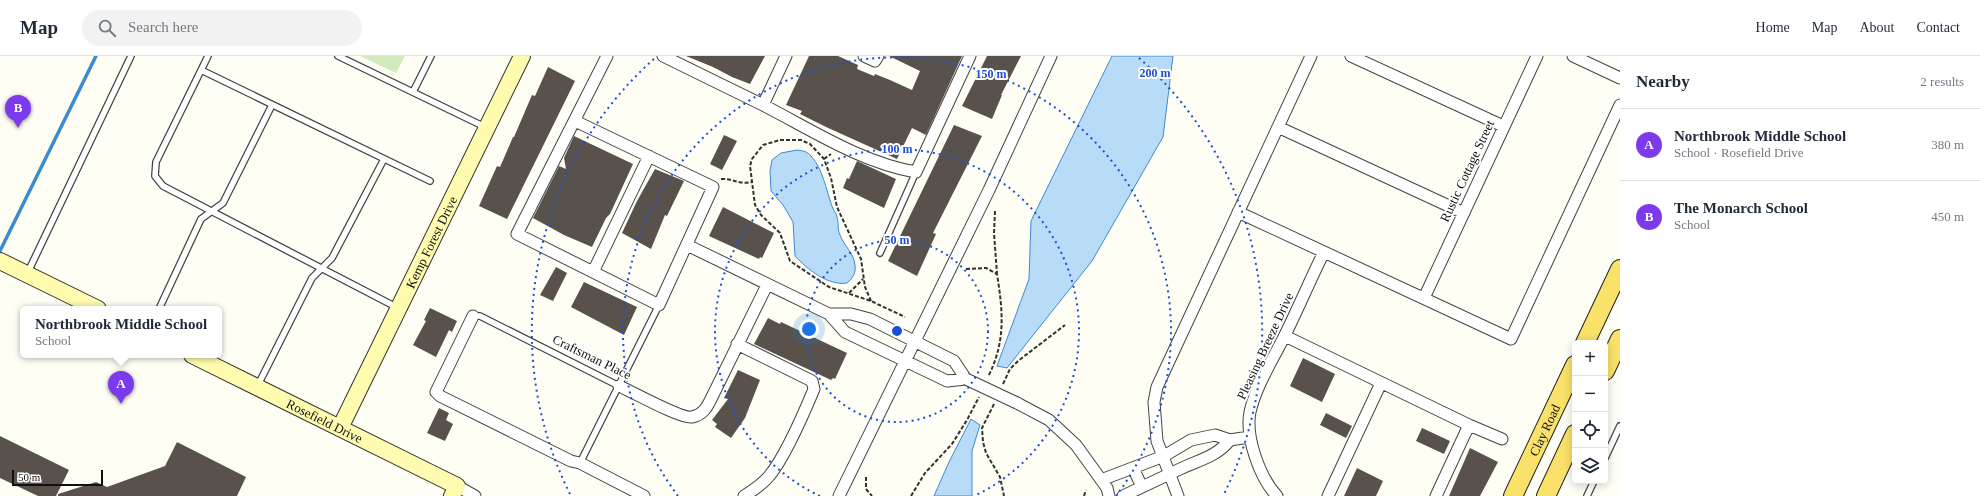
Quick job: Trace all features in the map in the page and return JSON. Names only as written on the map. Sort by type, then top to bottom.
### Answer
[{"type":"main road","points":[[1586,340],[1620,269]]},
{"type":"main road","points":[[1608,365],[1620,339]]},
{"type":"main road","name":"Clay Road","points":[[1513,496],[1572,371]]},
{"type":"main road","points":[[1546,496],[1572,440]]},
{"type":"street","name":"Kemp Forest Drive","points":[[340,428],[522,56]]},
{"type":"street","points":[[575,121],[713,187],[659,305],[517,234],[608,56]]},
{"type":"street","points":[[663,56],[838,144],[892,168],[916,172],[970,56]]},
{"type":"street","points":[[763,105],[786,56]]},
{"type":"street","points":[[864,56],[875,61],[878,56]]},
{"type":"street","points":[[839,496],[915,342],[1051,56]]},
{"type":"street","points":[[1178,496],[1157,441],[1154,402],[1157,387],[1311,56]]},
{"type":"street","points":[[1351,56],[1503,126]]},
{"type":"street","name":"Rustic Cottage Street","points":[[1424,298],[1537,56]]},
{"type":"street","points":[[1573,56],[1620,78]]},
{"type":"street","points":[[1238,212],[1511,339],[1620,105]]},
{"type":"street","points":[[1278,127],[1464,213]]},
{"type":"street","points":[[593,272],[649,156]]},
{"type":"street","points":[[687,245],[829,314],[845,332],[947,381],[966,379],[1018,403],[1048,420],[1076,445],[1107,488],[1109,496]]},
{"type":"street","name":"Pleasing Breeze Drive","points":[[1277,496],[1271,489],[1264,476],[1249,437],[1250,412],[1260,384],[1285,336],[1324,252]]},
{"type":"street","points":[[5,264],[92,306]]},
{"type":"street","points":[[744,496],[757,489],[770,475],[780,460],[814,389],[812,381],[737,344],[767,285]]},
{"type":"street","points":[[829,314],[851,314],[866,318],[954,361],[966,379]]},
{"type":"street","points":[[474,316],[436,392],[440,396],[564,458],[580,462],[644,496]]},
{"type":"street","points":[[1285,336],[1469,425],[1502,439]]},
{"type":"street","name":"Craftsman Place","points":[[619,386],[687,418],[700,415],[705,410],[737,344]]},
{"type":"street","name":"Rosefield Drive","points":[[198,358],[340,428],[454,491]]},
{"type":"street","points":[[1328,496],[1381,382]]},
{"type":"street","points":[[1436,496],[1469,425]]},
{"type":"street","points":[[1101,480],[1164,456],[1191,440],[1215,435],[1230,440],[1249,437]]},
{"type":"street","points":[[1123,496],[1170,474],[1198,463],[1222,450],[1230,440]]},
{"type":"street","points":[[1133,468],[1142,487]]},
{"type":"street","points":[[454,491],[475,496]]},
{"type":"lane","points":[[27,274],[131,56]]},
{"type":"lane","points":[[208,56],[156,162],[155,176],[163,186],[399,308]]},
{"type":"lane","points":[[338,56],[487,128]]},
{"type":"lane","points":[[413,92],[431,56]]},
{"type":"lane","points":[[201,70],[430,181]]},
{"type":"lane","points":[[160,306],[201,219],[211,210],[223,203],[272,105]]},
{"type":"lane","points":[[257,387],[312,278],[332,258],[384,159]]},
{"type":"lane","points":[[880,254],[916,172]]},
{"type":"lane","points":[[580,462],[659,305]]},
{"type":"lane","name":"Craftsman Place","points":[[474,316],[480,316],[619,386]]},
{"type":"lane","points":[[1608,452],[1620,426]]},
{"type":"lane","points":[[1587,496],[1593,484]]},
{"type":"path","points":[[871,301],[863,279],[863,269],[860,255],[837,207],[828,167],[818,151],[810,144],[791,139],[780,140],[763,145],[752,159],[750,166],[757,210],[780,233],[790,261],[829,287],[871,301],[906,317]]},
{"type":"path","points":[[713,187],[720,180],[727,179],[740,184],[752,182]]},
{"type":"path","points":[[995,211],[994,239],[997,274]]},
{"type":"path","points":[[849,293],[863,279]]},
{"type":"path","points":[[866,477],[866,489],[872,496]]},
{"type":"path","points":[[1084,496],[1086,490]]},
{"type":"green space","points":[[360,56],[405,56],[396,73]]},
{"type":"water","points":[[1112,56],[1173,56],[1163,137],[1092,261],[1007,368],[997,366],[1029,279],[1031,221]]},
{"type":"water","points":[[797,150],[808,153],[815,161],[824,180],[837,216],[840,235],[853,257],[855,265],[854,273],[847,283],[833,282],[818,276],[795,256],[793,222],[783,205],[771,191],[770,171],[772,160],[781,153]]},
{"type":"water","points":[[971,419],[980,425],[972,451],[972,496],[934,496],[949,462]]},
{"type":"building","points":[[686,56],[765,56],[750,84]]},
{"type":"building","points":[[809,56],[838,56],[858,65],[857,69],[874,76],[875,74],[912,90],[920,71],[889,56],[962,56],[926,135],[912,128],[897,159],[826,127],[800,114],[802,111],[786,105]]},
{"type":"building","points":[[987,56],[1021,56],[1001,95],[992,119],[962,106]]},
{"type":"building","points":[[548,67],[575,81],[507,219],[479,206],[497,166],[500,167],[532,95],[535,96]]},
{"type":"building","points":[[954,125],[982,136],[933,233],[936,234],[917,276],[888,261]]},
{"type":"building","points":[[724,135],[737,141],[722,170],[710,164]]},
{"type":"building","points":[[574,136],[633,164],[610,214],[606,218],[592,247],[564,235],[533,218],[559,166],[566,169],[564,158]]},
{"type":"building","points":[[857,161],[896,179],[884,208],[843,188]]},
{"type":"building","points":[[655,169],[684,181],[667,216],[665,215],[651,249],[622,233],[637,201]]},
{"type":"building","points":[[723,207],[774,233],[762,258],[760,257],[759,259],[709,236]]},
{"type":"building","points":[[556,267],[567,273],[553,301],[540,295]]},
{"type":"building","points":[[584,282],[637,307],[624,335],[571,307]]},
{"type":"building","points":[[430,308],[457,321],[452,332],[449,330],[436,357],[413,345],[426,321],[424,320]]},
{"type":"building","points":[[768,318],[780,324],[781,322],[847,353],[835,379],[833,378],[831,380],[754,344]]},
{"type":"building","points":[[1303,358],[1335,374],[1322,402],[1290,386]]},
{"type":"building","points":[[738,370],[760,380],[745,418],[731,438],[715,427],[717,424],[712,420],[728,399],[724,398]]},
{"type":"building","points":[[439,408],[449,413],[446,420],[453,424],[445,441],[427,433]]},
{"type":"building","points":[[1326,413],[1352,426],[1346,438],[1320,425]]},
{"type":"building","points":[[1422,428],[1450,441],[1444,454],[1416,441]]},
{"type":"building","points":[[0,436],[69,470],[56,496],[38,496],[0,478]]},
{"type":"building","points":[[177,442],[246,477],[237,496],[58,496],[58,494],[96,482],[107,487],[165,466]]},
{"type":"building","points":[[1470,448],[1498,462],[1480,496],[1449,496]]},
{"type":"building","points":[[1357,468],[1383,481],[1376,496],[1344,496]]},
{"type":"waterway","points":[[0,251],[96,56]]},
{"type":"place","name":"The Monarch School","points":[[18,128]]},
{"type":"place","name":"Northbrook Middle School","points":[[121,404]]}]
